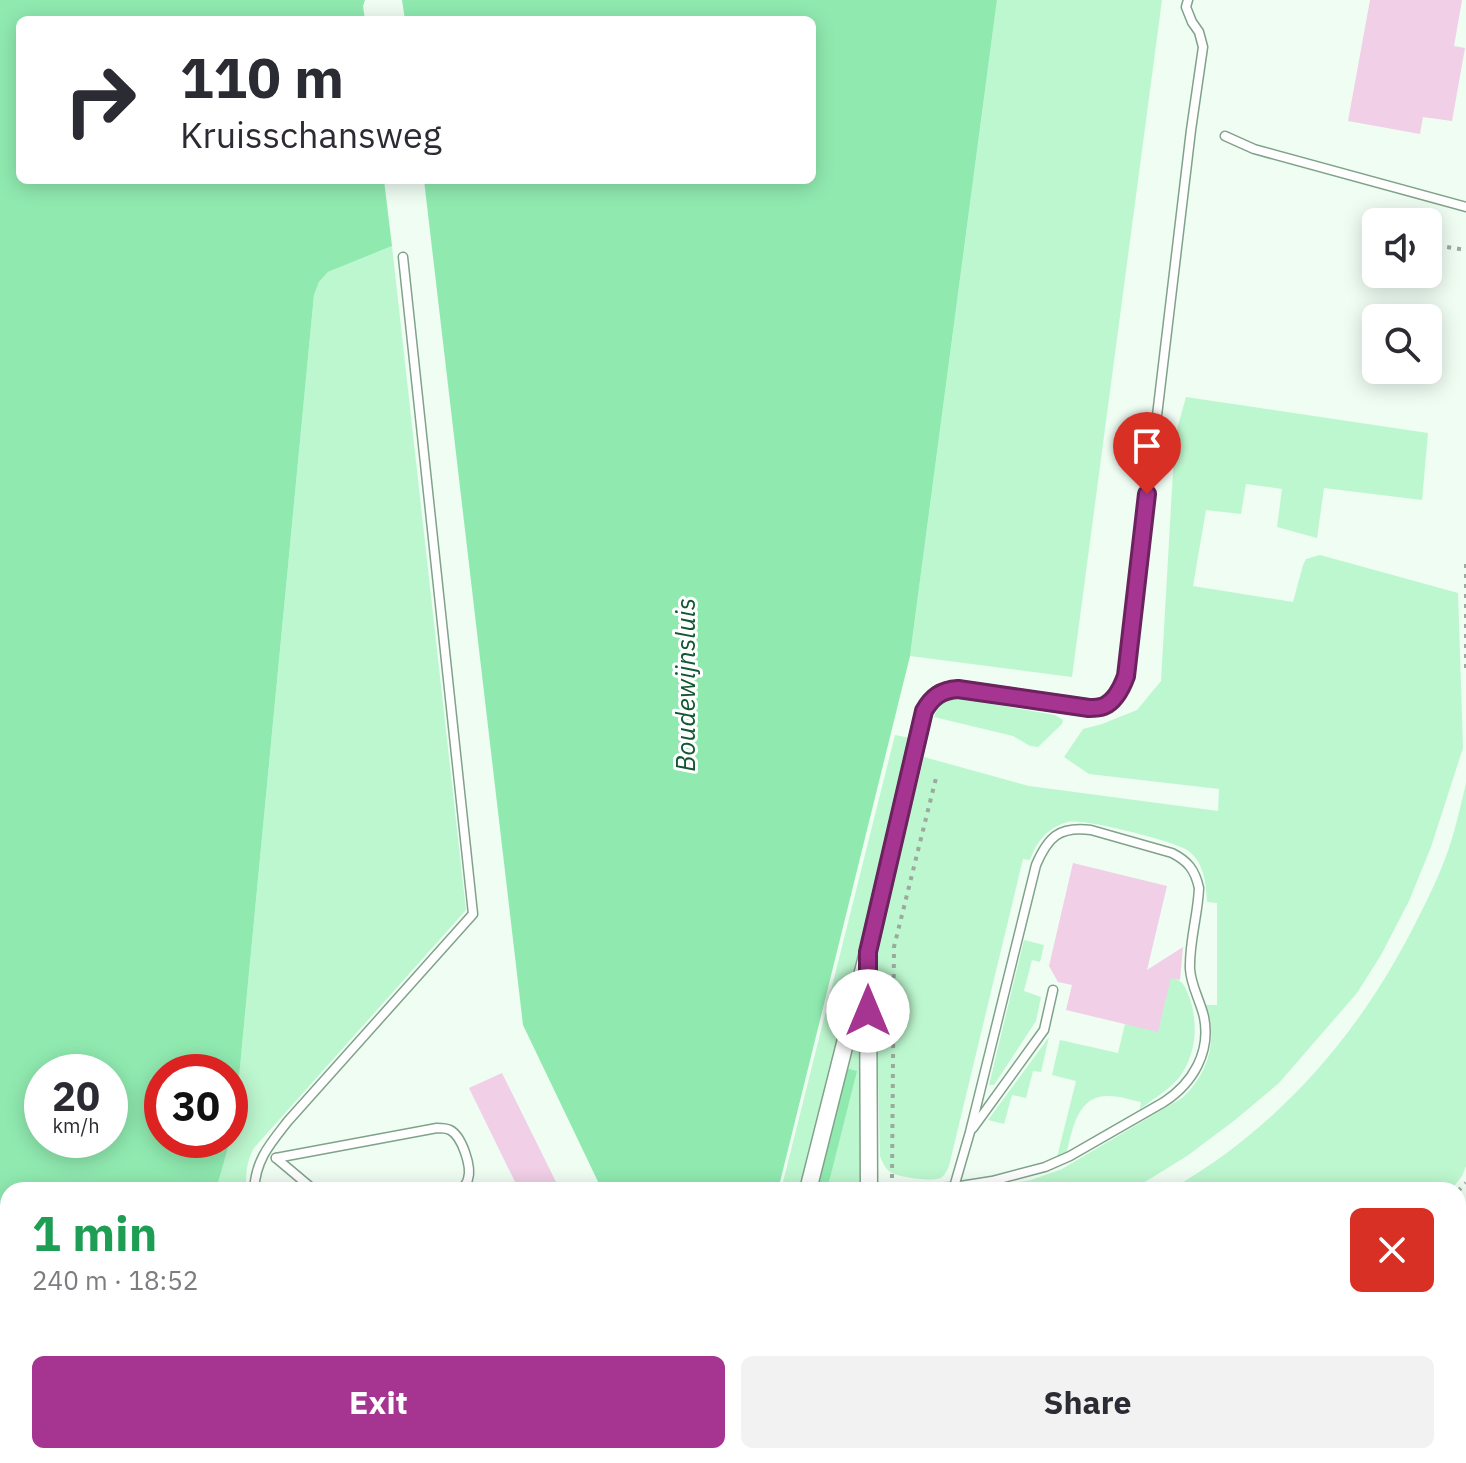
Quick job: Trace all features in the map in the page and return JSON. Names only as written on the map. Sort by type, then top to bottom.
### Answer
[{"type":"street","points":[[810,1182],[924,711],[937,695],[958,689],[1089,708]]},
{"type":"street","points":[[868,952],[869,1182]]},
{"type":"lane","points":[[1089,708],[1104,706],[1114,698],[1126,676],[1203,47],[1186,7],[1188,0]]},
{"type":"lane","points":[[1225,136],[1254,149],[1466,207]]},
{"type":"lane","points":[[255,1182],[266,1150],[288,1121],[473,914],[403,257]]},
{"type":"lane","points":[[955,1182],[1036,865],[1043,848],[1064,831],[1078,829],[1091,830],[1182,858],[1196,876],[1199,888],[1190,972],[1204,1015],[1205,1042],[1196,1069],[1177,1093],[1070,1156],[1045,1167],[986,1182]]},
{"type":"lane","points":[[970,1132],[1044,1030],[1053,990]]},
{"type":"lane","points":[[276,1158],[448,1128],[463,1144],[469,1172],[467,1182]]},
{"type":"lane","points":[[266,1150],[304,1182]]},
{"type":"path","points":[[1442,246],[1466,250]]},
{"type":"path","points":[[1466,564],[1466,669]]},
{"type":"path","points":[[892,1182],[894,947],[937,774]]},
{"type":"shaded area","points":[[997,0],[1162,0],[1072,677],[910,656]]},
{"type":"shaded area","points":[[392,246],[466,910],[254,1148],[248,1163],[246,1182],[218,1182],[225,1158],[248,1158],[248,1054],[241,1054],[314,295],[319,282],[328,272]]},
{"type":"shaded area","points":[[1186,397],[1428,433],[1422,500],[1324,488],[1317,538],[1277,527],[1282,489],[1246,484],[1241,514],[1206,510],[1193,586],[1293,602],[1306,559],[1320,555],[1458,593],[1463,748],[1431,847],[1409,901],[1357,993],[1279,1083],[1235,1120],[1187,1156],[1145,1182],[1020,1182],[1062,1169],[1182,1098],[1205,1067],[1211,1043],[1206,1005],[1217,1005],[1217,903],[1207,902],[1204,877],[1193,855],[1174,844],[1090,823],[1068,822],[1049,831],[1039,841],[1030,860],[1023,859],[949,1166],[938,1179],[916,1179],[894,1174],[887,1169],[880,1156],[875,955],[924,757],[1029,786],[1218,811],[1219,789],[1089,774],[1064,757],[1083,729],[1137,710],[1161,681],[1175,436]]},
{"type":"shaded area","points":[[958,698],[1055,715],[1063,720],[1038,747],[1030,746],[1013,736],[934,717],[943,704]]},
{"type":"shaded area","points":[[895,735],[910,738],[803,1182],[783,1182]]},
{"type":"shaded area","points":[[1466,783],[1466,1166],[1457,1182],[1183,1182],[1246,1138],[1280,1108],[1341,1041],[1392,966],[1419,917],[1452,840]]},
{"type":"shaded area","points":[[1024,940],[1044,945],[1040,962],[1032,960],[1024,991],[1041,997],[1036,1021],[994,1085],[989,1085]]},
{"type":"shaded area","points":[[1146,971],[1175,979],[1187,991],[1195,1027],[1187,1064],[1174,1083],[1140,1109],[1141,1102],[1117,1097],[1099,1097],[1090,1101],[1079,1114],[1067,1151],[1057,1157],[1076,1081],[1052,1075],[1060,1040],[1118,1053],[1125,1024],[1158,1030],[1166,999],[1142,992]]},
{"type":"shaded area","points":[[856,1028],[860,1030],[863,1182],[829,1182],[856,1071],[846,1068]]},
{"type":"shaded area","points":[[1049,1037],[1041,1072],[1033,1071],[1026,1098],[1012,1095],[1004,1124],[988,1120]]},
{"type":"water","points":[[0,0],[365,0],[364,16],[16,16],[16,184],[384,184],[392,246],[328,272],[319,282],[314,295],[241,1054],[144,1054],[144,1158],[225,1158],[218,1182],[0,1182]]},
{"type":"water","name":"Boudewijnsluis","points":[[402,0],[997,0],[910,656],[780,1182],[598,1182],[523,1025],[424,184],[816,184],[816,16],[404,16]]},
{"type":"water","points":[[846,1068],[857,1071],[829,1182],[817,1182]]},
{"type":"building","points":[[1370,0],[1462,0],[1454,46],[1465,48],[1452,121],[1423,117],[1420,134],[1348,121]]},
{"type":"building","points":[[1073,863],[1167,886],[1147,970],[1183,947],[1180,980],[1171,978],[1158,1032],[1066,1010],[1072,985],[1058,982],[1049,966]]},
{"type":"building","points":[[502,1073],[556,1182],[515,1182],[469,1088]]},
{"type":"route","points":[[868,1011],[868,952],[924,711],[937,695],[958,689],[1089,708],[1104,706],[1114,698],[1126,676],[1147,494]]}]
